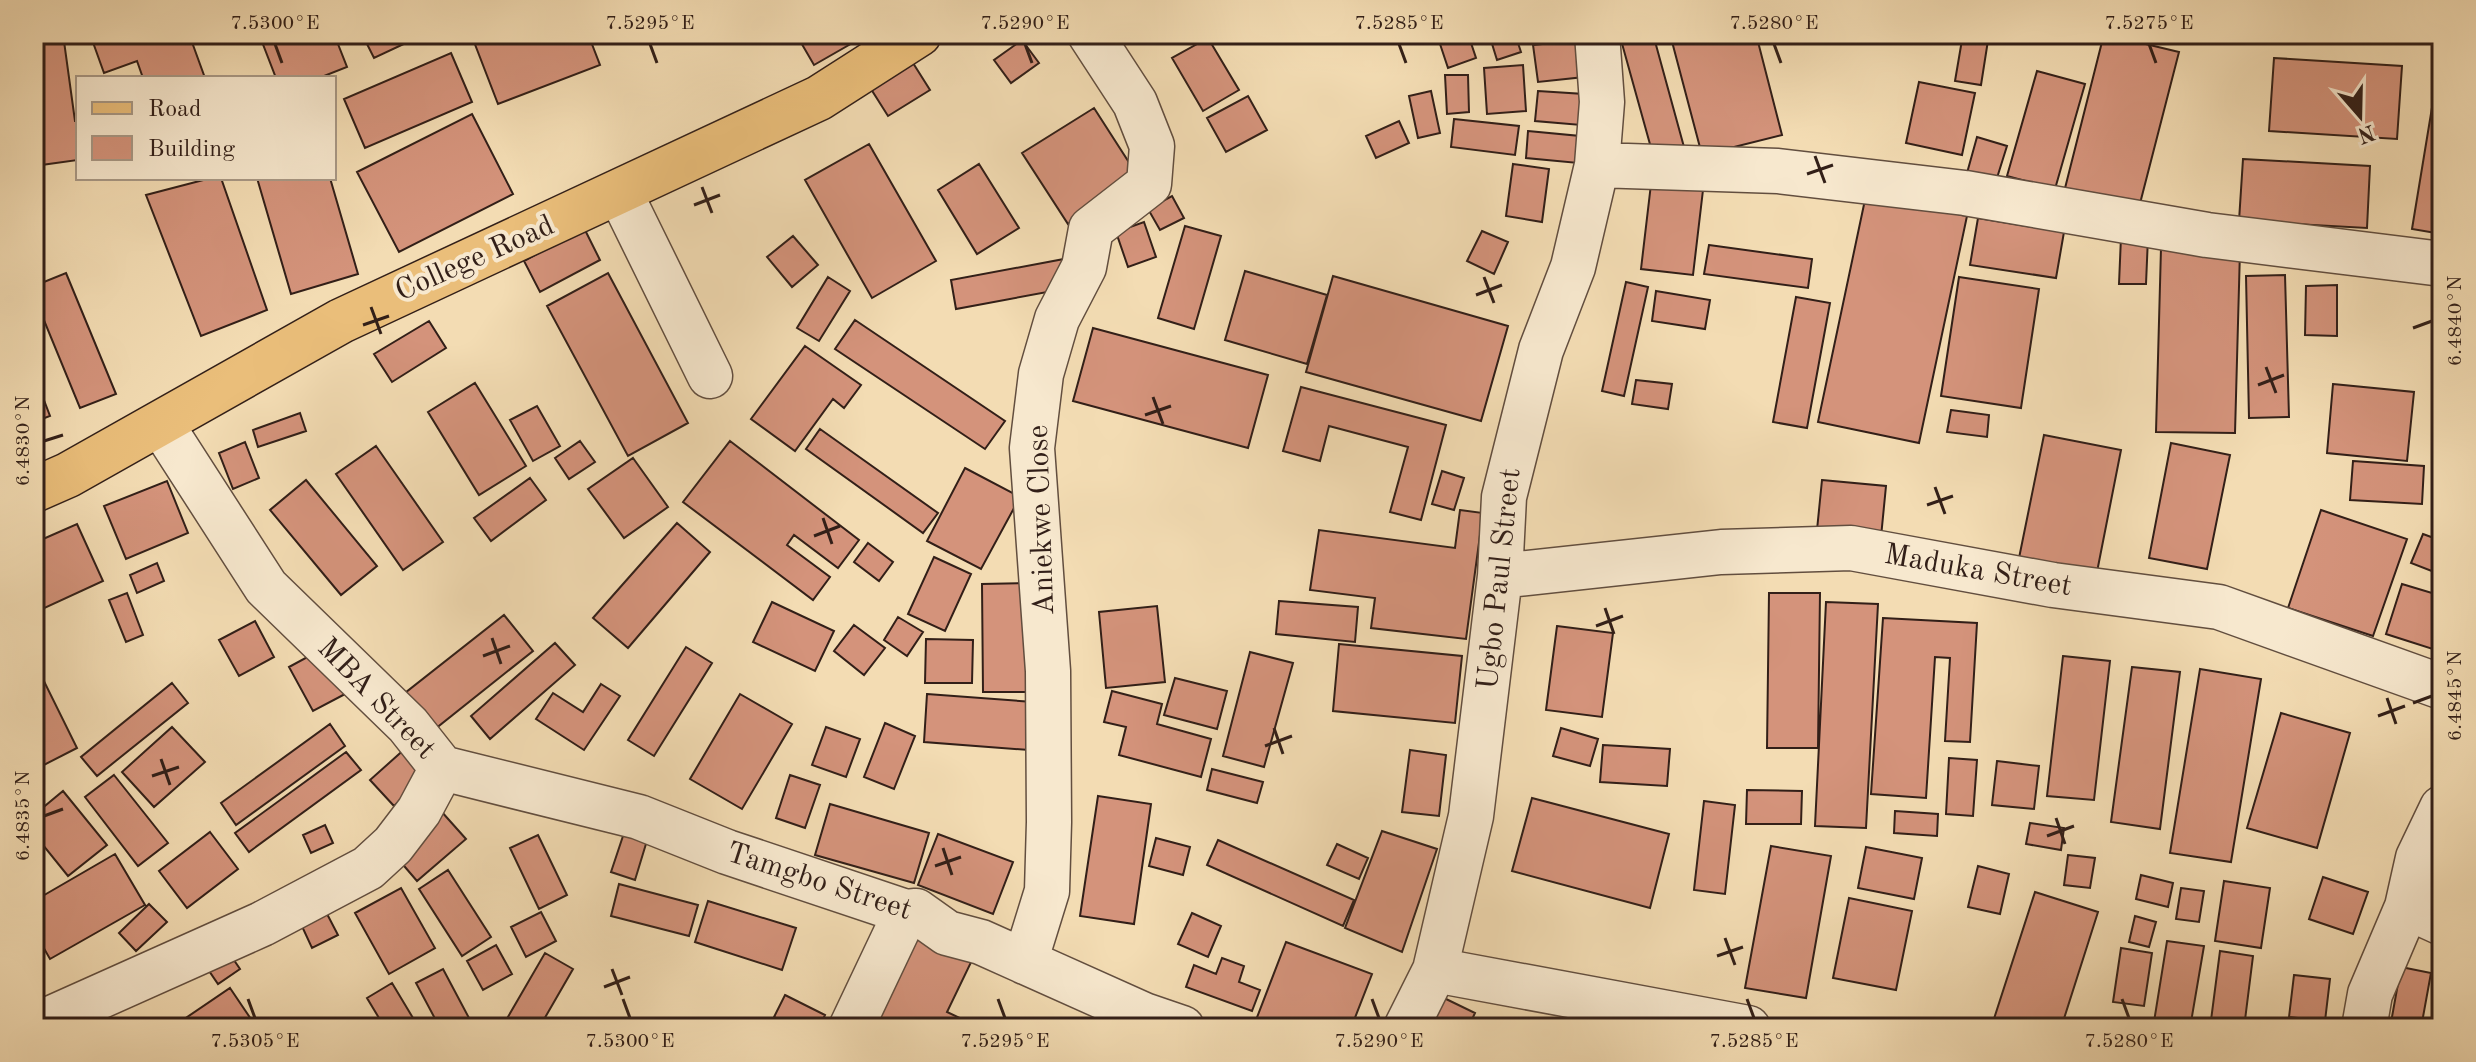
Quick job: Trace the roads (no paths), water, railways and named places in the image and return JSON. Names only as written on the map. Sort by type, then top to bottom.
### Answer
[{"type":"main road","name":"College Road","points":[[34,490],[161,424],[368,308],[819,98],[919,34]]},
{"type":"street","name":"Aniekwe Close","points":[[1025,962],[1047,891],[1049,822],[1048,671],[1032,448],[1041,374],[1057,319],[1084,267],[1091,229],[1149,184],[1152,146],[1135,103],[1090,34]]},
{"type":"street","name":"Ugbo Paul Street","points":[[1406,1028],[1435,970],[1471,816],[1500,576],[1504,497],[1541,350],[1573,267],[1597,165],[1602,102],[1597,34]]},
{"type":"street","points":[[1597,165],[1809,174],[1965,193],[2207,235],[2442,264]]},
{"type":"street","points":[[620,193],[710,376]]},
{"type":"street","name":"MBA Street","points":[[34,1026],[262,924],[368,868],[393,845],[419,811],[442,768],[408,725],[266,587],[161,424]]},
{"type":"street","name":"Maduka Street","points":[[1500,576],[1721,552],[1851,548],[2053,585],[2219,607],[2442,687]]},
{"type":"street","name":"Tamgbo Street","points":[[442,768],[639,817],[727,852],[906,912],[916,911],[947,933],[981,942],[1144,1015],[1182,1028]]},
{"type":"street","points":[[2364,1028],[2370,994],[2424,915],[2418,858],[2442,808]]},
{"type":"street","points":[[851,1028],[906,912]]},
{"type":"street","points":[[1435,970],[1748,1028]]}]
